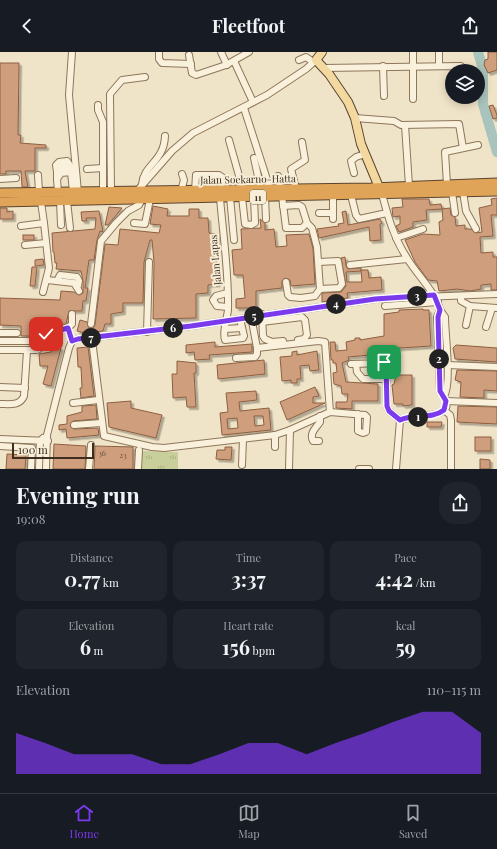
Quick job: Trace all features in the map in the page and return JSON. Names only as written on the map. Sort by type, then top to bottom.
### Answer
[{"type":"highway","name":"Jalan Soekarno-Hatta","points":[[282,197],[296,189],[381,191],[450,188],[497,183]]},
{"type":"highway","name":"Jalan Soekarno-Hatta","points":[[0,193],[62,198],[243,194],[266,192],[282,197],[351,195],[409,186],[450,188],[463,192],[497,191]]},
{"type":"highway","name":"Jalan Soekarno-Hatta","points":[[62,198],[76,192],[107,192],[139,196],[195,190],[230,197],[243,194],[254,197],[266,192]]},
{"type":"highway","name":"Jalan Soekarno-Hatta","points":[[0,202],[40,197]]},
{"type":"main road","points":[[322,52],[315,61],[323,68],[344,94],[355,118],[361,144],[381,191]]},
{"type":"street","points":[[72,52],[69,101],[76,192]]},
{"type":"street","points":[[159,52],[159,59],[162,63],[191,64]]},
{"type":"street","points":[[221,52],[227,64]]},
{"type":"street","points":[[189,55],[194,76],[234,61],[241,54],[249,52]]},
{"type":"street","points":[[413,52],[414,99]]},
{"type":"street","points":[[439,52],[439,65]]},
{"type":"street","points":[[92,324],[101,241],[139,196],[172,151],[193,133],[244,108],[306,70],[315,61],[306,56],[299,60]]},
{"type":"street","points":[[234,61],[253,102]]},
{"type":"street","points":[[323,68],[445,65]]},
{"type":"street","points":[[383,66],[384,96]]},
{"type":"street","points":[[107,192],[110,94],[122,80],[145,77]]},
{"type":"street","points":[[98,105],[98,110],[103,122],[103,168],[107,192]]},
{"type":"street","points":[[244,108],[266,192],[266,219]]},
{"type":"street","points":[[355,118],[394,121],[405,125],[459,124],[463,148]]},
{"type":"street","points":[[405,125],[409,186]]},
{"type":"street","points":[[129,215],[136,209],[144,175],[164,148],[164,136]]},
{"type":"street","points":[[229,140],[243,194],[245,224],[250,225],[255,223],[254,197]]},
{"type":"street","points":[[296,189],[291,169],[304,161],[302,142]]},
{"type":"street","points":[[455,212],[444,154],[446,152],[478,145]]},
{"type":"street","points":[[354,173],[352,161],[356,157],[365,154]]},
{"type":"street","points":[[254,158],[266,192]]},
{"type":"street","points":[[70,228],[57,180],[56,165],[59,162],[67,161],[71,169],[76,192]]},
{"type":"street","points":[[87,169],[103,168]]},
{"type":"street","points":[[57,180],[61,173],[71,169]]},
{"type":"street","points":[[181,191],[184,180],[182,174]]},
{"type":"street","points":[[38,175],[49,268],[43,292]]},
{"type":"street","name":"Jalan Lapas","points":[[195,190],[196,175],[219,175],[222,177],[220,194],[228,307],[225,329]]},
{"type":"street","points":[[278,176],[286,228],[302,228],[307,222]]},
{"type":"street","points":[[0,179],[16,178]]},
{"type":"street","points":[[381,191],[396,238],[407,259],[434,295],[440,310],[445,317],[447,392],[444,410]]},
{"type":"street","points":[[463,192],[466,211],[476,229]]},
{"type":"street","points":[[319,213],[332,216],[333,195]]},
{"type":"street","points":[[351,195],[356,216],[359,219],[387,213]]},
{"type":"street","points":[[134,223],[145,224],[139,196]]},
{"type":"street","points":[[230,197],[234,240]]},
{"type":"street","points":[[282,197],[302,207],[307,222],[312,228],[319,262],[320,290],[315,296],[290,297],[288,295],[286,282]]},
{"type":"street","points":[[61,225],[62,198]]},
{"type":"street","points":[[21,226],[44,223]]},
{"type":"street","points":[[396,238],[423,229]]},
{"type":"street","points":[[25,245],[46,243]]},
{"type":"street","points":[[350,265],[407,259]]},
{"type":"street","points":[[319,262],[338,261],[342,284],[339,288],[320,290]]},
{"type":"street","points":[[147,332],[149,262]]},
{"type":"street","points":[[47,280],[74,283],[78,289]]},
{"type":"street","points":[[227,293],[216,296],[213,300],[217,306],[228,307]]},
{"type":"street","points":[[46,469],[47,438],[68,348],[72,341],[92,335],[147,332],[240,319],[262,314],[375,299],[434,295],[461,296],[497,294]]},
{"type":"street","points":[[461,296],[461,301],[470,306],[495,308],[486,327]]},
{"type":"street","points":[[385,306],[438,302]]},
{"type":"street","points":[[466,325],[470,306]]},
{"type":"street","points":[[298,309],[300,317]]},
{"type":"street","points":[[440,310],[438,315],[440,391],[445,399]]},
{"type":"street","points":[[0,341],[33,342],[39,340],[52,332],[68,328],[72,324],[72,314]]},
{"type":"street","points":[[262,314],[262,322],[263,336],[268,342],[304,339],[307,335],[304,318],[300,317],[262,322]]},
{"type":"street","points":[[236,358],[255,357],[257,354],[251,316]]},
{"type":"street","points":[[240,319],[242,328],[243,338],[229,341],[225,340],[225,329],[242,328]]},
{"type":"street","points":[[438,323],[445,323]]},
{"type":"street","points":[[68,328],[72,341]]},
{"type":"street","points":[[0,333],[17,333]]},
{"type":"street","points":[[92,335],[98,400],[104,436],[152,448],[275,435],[330,412],[358,414]]},
{"type":"street","points":[[0,350],[27,351],[39,349],[39,340]]},
{"type":"street","points":[[257,348],[325,342],[330,412]]},
{"type":"street","points":[[0,404],[19,404],[24,396],[27,351]]},
{"type":"street","points":[[386,379],[362,378],[353,364],[384,362],[386,366],[387,406],[389,411],[400,420]]},
{"type":"street","points":[[447,365],[497,367]]},
{"type":"street","points":[[0,387],[25,388]]},
{"type":"street","points":[[445,399],[497,403]]},
{"type":"street","points":[[73,403],[98,400]]},
{"type":"street","points":[[400,420],[409,417],[431,416],[444,410]]},
{"type":"street","points":[[444,410],[450,415],[451,420],[450,469]]},
{"type":"street","points":[[319,441],[313,441],[312,437],[313,430],[320,422],[320,416]]},
{"type":"street","points":[[396,469],[400,420]]},
{"type":"street","points":[[74,424],[101,423]]},
{"type":"street","points":[[289,469],[290,430]]},
{"type":"street","points":[[275,435],[275,447]]},
{"type":"street","points":[[0,439],[40,441],[47,438]]},
{"type":"street","points":[[242,465],[243,439]]},
{"type":"street","points":[[0,446],[32,448],[31,468],[39,468],[40,441]]},
{"type":"street","points":[[89,469],[91,445]]},
{"type":"street","points":[[138,469],[139,450]]},
{"type":"street","points":[[359,468],[369,469]]},
{"type":"green space","points":[[142,451],[178,452],[178,469],[142,469]]},
{"type":"building","points":[[488,52],[497,52],[497,70],[488,73],[484,64],[485,60],[488,59]]},
{"type":"building","points":[[0,63],[19,63],[18,135],[21,135],[20,143],[46,145],[46,148],[35,148],[35,171],[25,171],[28,187],[22,187],[21,171],[6,171],[6,174],[0,174]]},
{"type":"building","points":[[493,105],[497,118],[493,119],[489,106]]},
{"type":"building","points":[[497,198],[497,215],[491,215],[493,236],[480,237],[481,253],[493,252],[493,257],[497,257],[497,290],[491,290],[491,284],[481,285],[481,289],[470,291],[457,289],[439,291],[437,281],[428,280],[415,262],[405,240],[423,234],[440,235],[439,222],[443,220],[442,209],[450,208],[451,215],[455,217],[456,226],[465,225],[465,229],[471,229],[476,233],[482,232],[479,208],[492,205],[491,199]]},
{"type":"building","points":[[402,199],[429,199],[430,205],[441,204],[442,209],[426,210],[427,220],[413,222],[413,227],[399,232],[396,226],[400,224],[400,216],[393,217],[392,208],[403,207]]},
{"type":"building","points":[[153,206],[168,209],[167,216],[189,216],[189,209],[199,209],[199,218],[208,218],[209,233],[217,234],[218,284],[208,285],[208,293],[196,294],[196,318],[153,319],[154,262],[152,240],[150,240],[144,262],[143,303],[123,303],[123,312],[111,314],[111,324],[105,324],[103,331],[95,332],[93,328],[95,325],[105,244],[118,245],[120,229],[159,233],[161,225],[150,224]]},
{"type":"building","points":[[109,207],[122,208],[108,225],[105,225]]},
{"type":"building","points":[[0,208],[7,208],[7,212],[13,211],[13,219],[0,219]]},
{"type":"building","points":[[99,211],[103,232],[100,231],[97,240],[94,260],[89,260],[85,288],[88,288],[86,301],[83,301],[82,311],[69,311],[66,324],[57,326],[33,326],[33,336],[21,336],[21,326],[0,325],[0,298],[60,300],[61,291],[74,292],[79,295],[83,293],[81,271],[56,269],[57,263],[55,263],[53,252],[52,233],[95,229],[96,218],[86,218],[87,221],[82,221],[81,212]]},
{"type":"building","points":[[346,211],[348,225],[380,219],[382,223],[380,224],[381,240],[370,241],[369,227],[319,238],[317,229],[339,226],[338,224],[344,223],[342,212]]},
{"type":"building","points":[[260,219],[265,223],[265,230],[274,229],[276,247],[287,246],[286,235],[309,234],[313,248],[315,284],[291,286],[290,280],[285,278],[282,281],[282,288],[256,291],[256,308],[236,308],[236,299],[245,298],[243,275],[234,275],[232,250],[242,249],[241,229],[261,228]]},
{"type":"building","points":[[23,235],[34,235],[34,240],[23,240]]},
{"type":"building","points":[[345,257],[346,266],[348,269],[361,268],[361,270],[368,270],[369,278],[381,277],[382,290],[347,293],[348,298],[322,302],[322,293],[341,292],[346,286],[341,258]],"holes":[[[361,270],[362,282],[347,282],[346,272]]]},
{"type":"building","points":[[43,259],[44,265],[35,266],[35,260]]},
{"type":"building","points":[[32,267],[37,267],[35,286],[30,286]]},
{"type":"building","points":[[399,310],[429,310],[431,346],[385,349],[385,353],[382,354],[348,357],[349,360],[342,363],[346,382],[378,384],[378,401],[352,401],[352,409],[336,408],[336,402],[347,402],[348,394],[342,394],[341,386],[334,384],[333,373],[337,372],[336,363],[333,363],[333,360],[331,360],[330,342],[335,342],[336,351],[347,350],[346,342],[355,340],[355,338],[360,338],[360,340],[384,336],[384,314],[399,312]]},
{"type":"building","points":[[80,320],[87,322],[89,328],[85,333],[77,331]]},
{"type":"building","points":[[215,342],[215,347],[252,344],[252,352],[209,355],[210,359],[195,360],[194,352],[186,353],[186,345]]},
{"type":"building","points":[[53,345],[61,348],[51,386],[43,384],[48,366],[40,366],[39,354],[51,352]]},
{"type":"building","points":[[456,345],[497,348],[497,362],[455,359],[453,348]]},
{"type":"building","points":[[88,347],[94,396],[81,398],[81,367],[78,367],[77,348]]},
{"type":"building","points":[[297,351],[297,355],[317,351],[319,370],[310,371],[309,365],[300,366],[301,379],[297,379],[297,383],[291,383],[291,380],[282,381],[280,357],[292,356],[292,352]]},
{"type":"building","points":[[264,360],[265,374],[218,379],[217,365]]},
{"type":"building","points":[[177,361],[196,363],[196,373],[194,373],[196,407],[187,407],[186,397],[173,398],[172,374],[177,374]]},
{"type":"building","points":[[457,370],[497,371],[497,391],[484,390],[484,398],[460,397],[461,382],[455,380]]},
{"type":"building","points":[[396,375],[412,375],[412,405],[403,406],[403,404],[394,404],[392,385],[394,384]]},
{"type":"building","points":[[315,387],[319,396],[313,397],[313,403],[325,403],[287,420],[280,402]]},
{"type":"building","points":[[256,391],[257,400],[239,402],[240,411],[269,408],[271,430],[222,435],[220,413],[228,412],[226,393]],"holes":[[[254,416],[263,416],[264,425],[255,426]],[[237,418],[238,428],[228,429],[227,419]]]},
{"type":"building","points":[[131,401],[131,408],[162,415],[156,438],[109,427],[107,403]]},
{"type":"building","points":[[96,405],[97,419],[73,421],[70,426],[74,429],[98,428],[99,435],[67,438],[66,429],[59,430],[59,425],[67,424],[67,416],[82,412],[82,406]]},
{"type":"building","points":[[458,406],[497,407],[497,424],[457,422]]},
{"type":"building","points":[[427,422],[442,422],[441,427],[427,427]]},
{"type":"building","points":[[475,437],[491,437],[491,451],[475,451]]},
{"type":"building","points":[[54,444],[86,446],[85,469],[53,469]]},
{"type":"building","points":[[95,446],[133,447],[133,469],[94,469]]},
{"type":"building","points":[[225,447],[232,447],[231,460],[216,459],[217,450],[225,450]]},
{"type":"building","points":[[7,454],[26,455],[25,469],[6,469]]},
{"type":"building","points":[[480,459],[490,460],[490,469],[480,469]]},
{"type":"waterway","points":[[478,52],[483,69],[483,104],[497,152]]},
{"type":"route","points":[[46,334],[68,328],[72,341],[78,339],[191,326],[298,309],[375,299],[434,295],[440,310],[438,317],[440,391],[446,401],[444,410],[431,416],[405,417],[400,420],[394,416],[389,411],[387,406],[386,363],[384,362]]}]
